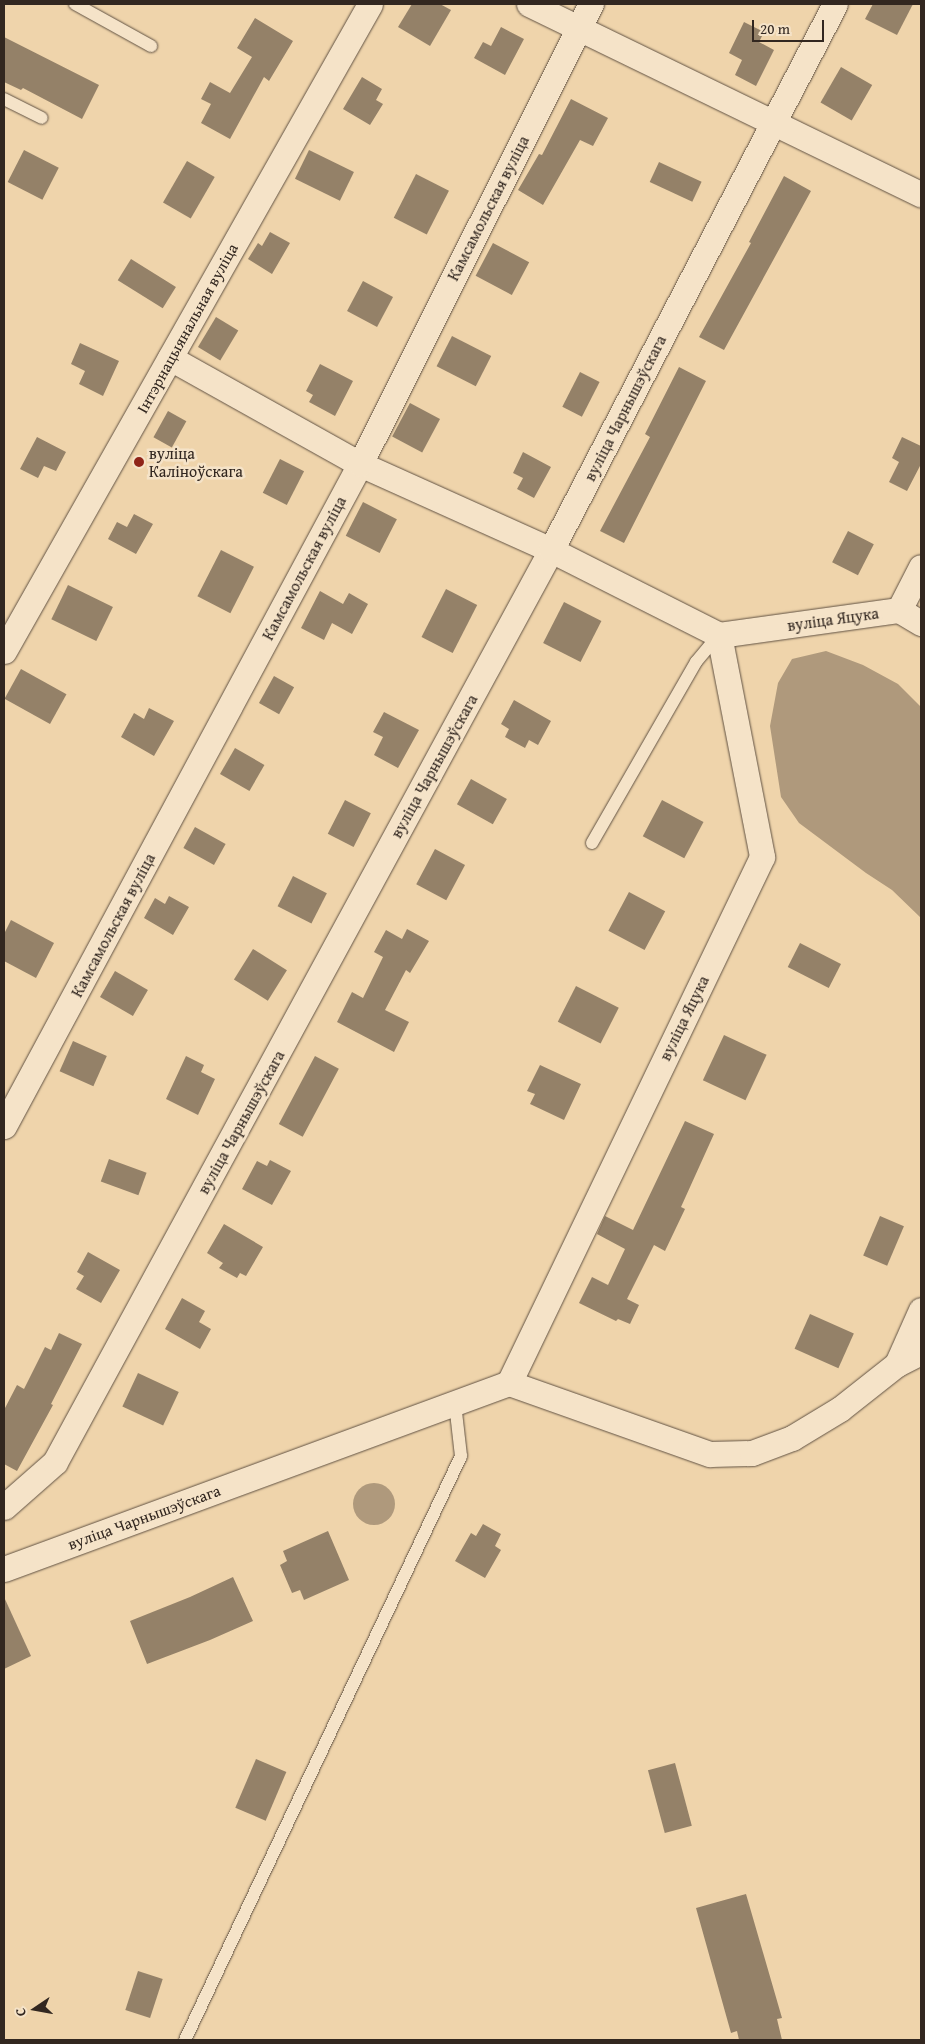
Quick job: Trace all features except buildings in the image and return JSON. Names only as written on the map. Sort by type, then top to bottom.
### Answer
[{"type":"street","name":"Інтэрнацыянальная вуліца","points":[[4,652],[370,4]]},
{"type":"street","points":[[529,4],[921,194]]},
{"type":"street","name":"Камсамольская вуліца","points":[[4,1126],[360,464],[591,4]]},
{"type":"street","name":"вуліца Чарнышэўскага","points":[[4,1507],[55,1462],[551,550],[835,4]]},
{"type":"street","points":[[170,358],[360,464],[551,550],[719,635]]},
{"type":"street","name":"вуліца Яцука","points":[[509,1383],[762,857],[719,635],[898,610],[921,567]]},
{"type":"street","points":[[898,610],[921,623]]},
{"type":"street","points":[[897,1364],[921,1310]]},
{"type":"street","points":[[509,1383],[710,1454],[752,1453],[792,1438],[840,1410],[897,1364],[921,1352]]},
{"type":"street","name":"вуліца Чарнышэўскага","points":[[4,1569],[509,1383]]},
{"type":"lane","points":[[75,4],[151,46]]},
{"type":"lane","points":[[4,99],[42,118]]},
{"type":"lane","points":[[592,844],[696,662],[719,635]]},
{"type":"lane","points":[[185,2040],[461,1456],[456,1403]]},
{"type":"shaded area","points":[[826,651],[863,665],[898,684],[921,707],[921,918],[892,890],[799,823],[781,797],[770,726],[778,683],[792,659]]},
{"type":"shaded area","points":[[374,1483],[389,1489],[395,1504],[389,1519],[374,1525],[359,1519],[353,1504],[359,1489]]},
{"type":"place","name":"вуліца Каліноўскага","points":[[139,462]]}]
